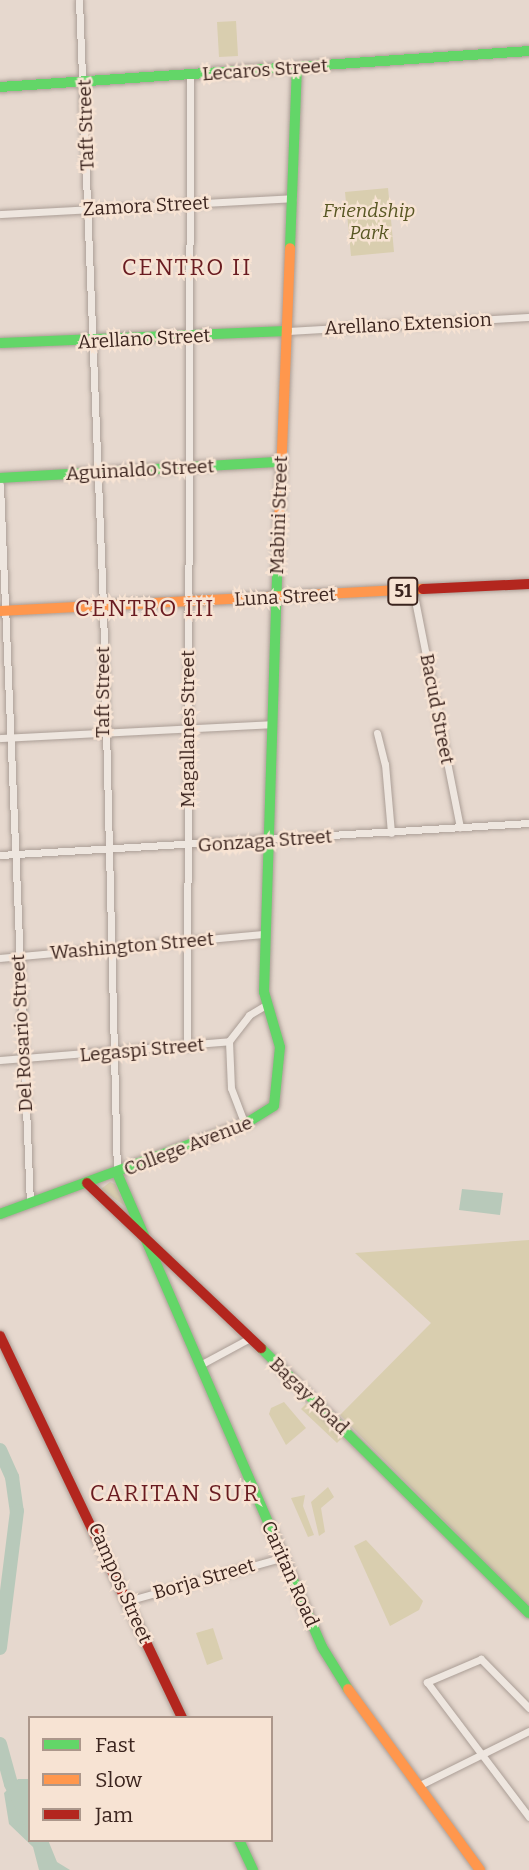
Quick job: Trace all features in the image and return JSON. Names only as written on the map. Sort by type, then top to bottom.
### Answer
[{"type":"main road","name":"Lecaros Street","points":[[0,87],[529,51]]},
{"type":"main road","name":"Mabini Street","points":[[267,1004],[266,840],[297,67]]},
{"type":"main road","name":"Arellano Street","points":[[0,343],[191,338],[287,331]]},
{"type":"main road","name":"Aguinaldo Street","points":[[0,478],[280,462]]},
{"type":"main road","name":"Luna Street","points":[[4,611],[529,584]]},
{"type":"main road","name":"College Avenue","points":[[0,1214],[245,1124],[274,1106],[280,1047],[267,1004]]},
{"type":"main road","name":"Caritan Road","points":[[117,1173],[281,1558],[322,1647],[359,1706],[480,1870]]},
{"type":"main road","name":"Bagay Road","points":[[87,1183],[250,1338],[529,1613]]},
{"type":"main road","name":"Campos Street","points":[[0,1336],[181,1716]]},
{"type":"main road","points":[[240,1842],[253,1870]]},
{"type":"street","name":"Taft Street","points":[[79,0],[85,82],[96,472],[103,606],[103,732],[117,1173]]},
{"type":"street","name":"Magallanes Street","points":[[187,1046],[190,76]]},
{"type":"street","name":"Zamora Street","points":[[0,214],[293,198]]},
{"type":"street","name":"Arellano Extension","points":[[287,331],[529,317]]},
{"type":"street","name":"Del Rosario Street","points":[[0,485],[30,1203]]},
{"type":"street","name":"Bacud Street","points":[[413,590],[460,828]]},
{"type":"street","points":[[0,738],[272,724]]},
{"type":"street","points":[[377,733],[384,756],[391,833]]},
{"type":"street","name":"Gonzaga Street","points":[[0,855],[187,846],[529,823]]},
{"type":"street","name":"Washington Street","points":[[0,958],[265,934]]},
{"type":"street","name":"Legaspi Street","points":[[0,1060],[114,1053],[229,1041],[249,1015],[267,1004]]},
{"type":"street","points":[[229,1041],[231,1088],[245,1124]]},
{"type":"street","points":[[201,1365],[250,1338]]},
{"type":"street","name":"Borja Street","points":[[127,1601],[281,1558]]},
{"type":"street","points":[[529,1708],[481,1659],[426,1682],[529,1817]]},
{"type":"street","points":[[418,1786],[529,1731]]},
{"type":"green space","points":[[236,21],[238,56],[219,57],[217,22]]},
{"type":"green space","name":"Friendship Park","points":[[388,188],[394,252],[351,256],[345,192]]},
{"type":"green space","points":[[110,1182],[115,1184],[125,1206],[101,1189]]},
{"type":"green space","points":[[529,1240],[529,1607],[340,1415],[431,1323],[355,1253]]},
{"type":"green space","points":[[284,1402],[306,1428],[286,1445],[269,1414],[271,1408]]},
{"type":"green space","points":[[307,1403],[343,1437],[337,1443],[301,1409]]},
{"type":"green space","points":[[328,1487],[334,1497],[321,1508],[325,1532],[319,1536],[311,1502]]},
{"type":"green space","points":[[305,1495],[303,1506],[314,1535],[308,1537],[291,1498]]},
{"type":"green space","points":[[366,1540],[423,1601],[419,1610],[390,1626],[354,1546]]},
{"type":"green space","points":[[213,1628],[223,1659],[207,1665],[196,1633]]},
{"type":"shaded area","points":[[462,1189],[503,1193],[500,1215],[459,1210]]},
{"type":"shaded area","points":[[18,1779],[28,1779],[28,1842],[49,1842],[57,1862],[70,1870],[39,1870],[33,1847],[9,1824],[4,1793]]},
{"type":"waterway","points":[[0,1450],[12,1477],[17,1511],[0,1648]]},
{"type":"waterway","points":[[0,1744],[11,1784],[28,1817]]},
{"type":"traffic: fast","points":[[0,87],[529,51]]},
{"type":"traffic: fast","points":[[290,248],[297,67]]},
{"type":"traffic: fast","points":[[0,343],[287,331]]},
{"type":"traffic: fast","points":[[0,478],[280,462]]},
{"type":"traffic: fast","points":[[0,1214],[245,1124],[274,1106],[280,1047],[264,992],[278,549]]},
{"type":"traffic: fast","points":[[117,1173],[322,1647],[348,1689]]},
{"type":"traffic: fast","points":[[261,1348],[529,1613]]},
{"type":"traffic: fast","points":[[240,1842],[253,1870]]},
{"type":"traffic: slow","points":[[278,549],[290,248]]},
{"type":"traffic: slow","points":[[0,611],[423,589]]},
{"type":"traffic: slow","points":[[348,1689],[480,1870]]},
{"type":"traffic: jam","points":[[423,589],[529,584]]},
{"type":"traffic: jam","points":[[87,1183],[261,1348]]},
{"type":"traffic: jam","points":[[0,1336],[181,1716]]},
{"type":"district","name":"CENTRO II","points":[[187,267]]},
{"type":"district","name":"CENTRO III","points":[[145,608]]},
{"type":"district","name":"CARITAN SUR","points":[[175,1493]]}]
